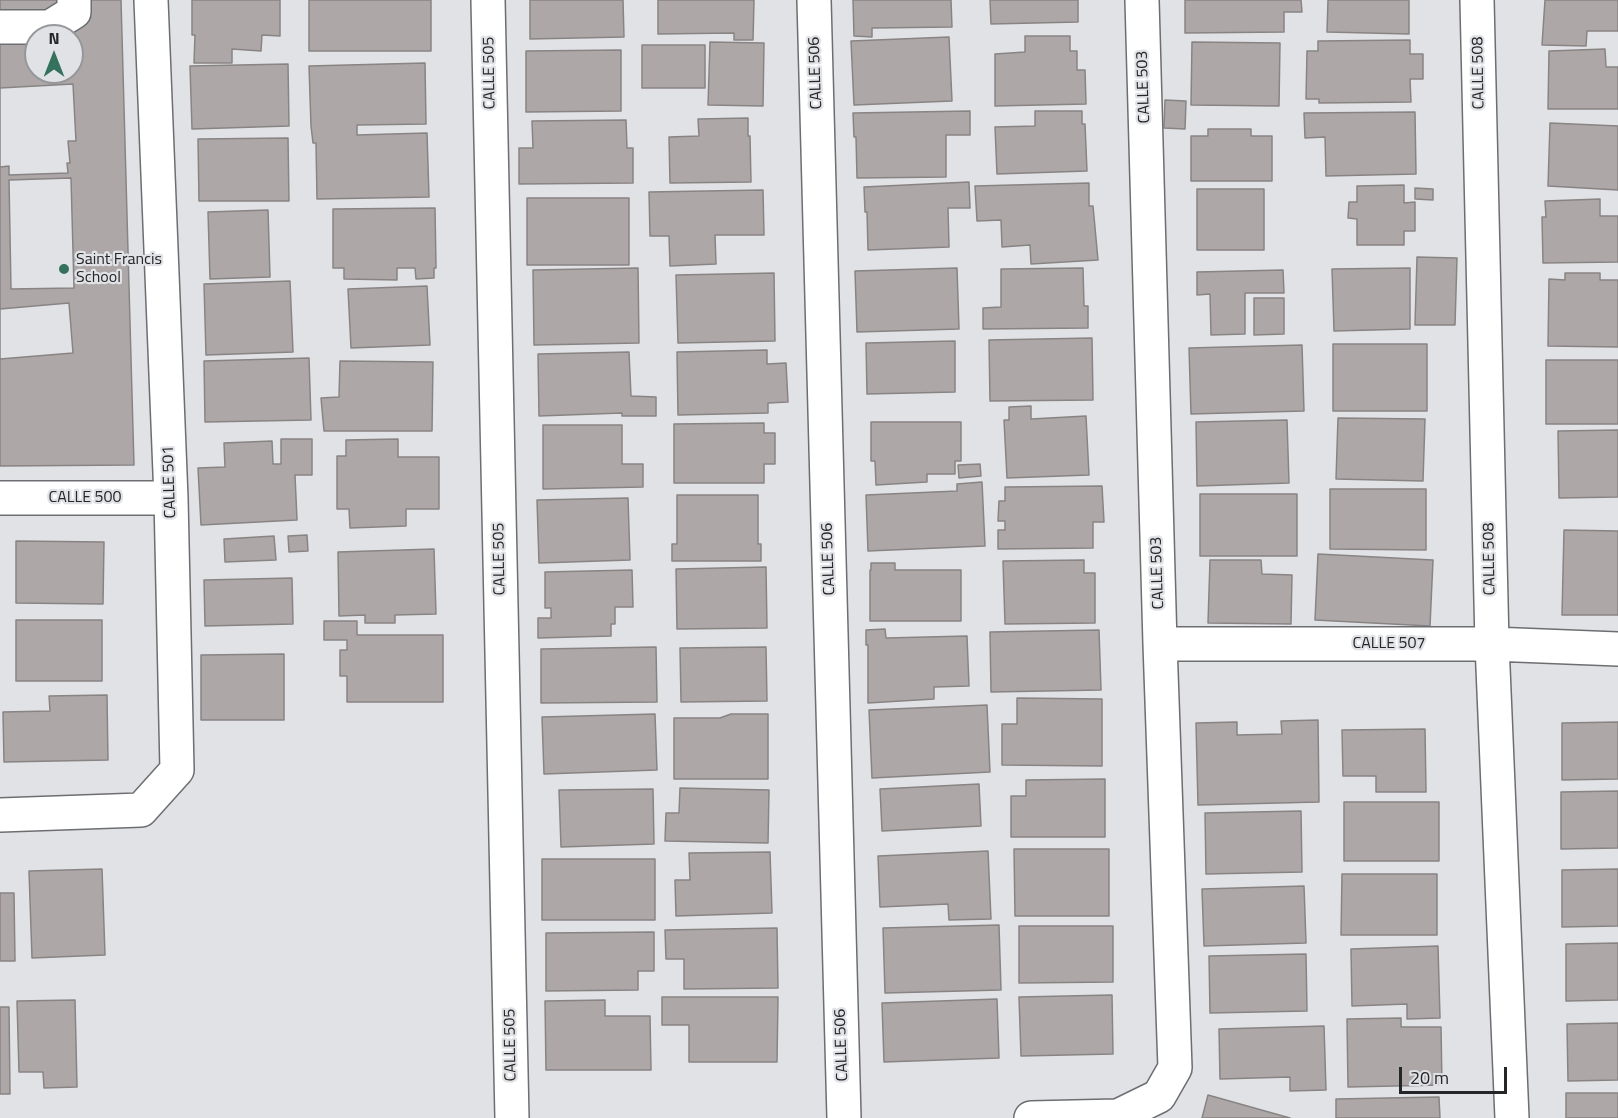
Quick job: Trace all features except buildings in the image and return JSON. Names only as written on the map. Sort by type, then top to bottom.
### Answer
[{"type":"street","points":[[0,27],[50,27],[74,12],[74,0]]},
{"type":"street","name":"CALLE 501","points":[[0,815],[141,810],[177,770],[171,498],[151,0]]},
{"type":"street","name":"CALLE 505","points":[[488,0],[512,1118]]},
{"type":"street","name":"CALLE 506","points":[[814,0],[844,1118]]},
{"type":"street","name":"CALLE 503","points":[[1031,1118],[1118,1116],[1158,1096],[1175,1068],[1160,644],[1142,0]]},
{"type":"street","name":"CALLE 508","points":[[1477,0],[1492,644],[1512,1118]]},
{"type":"street","name":"CALLE 500","points":[[0,498],[171,498]]},
{"type":"street","name":"CALLE 507","points":[[1160,644],[1492,644],[1618,649]]},
{"type":"place","name":"Saint Francis School","points":[[64,269]]}]
